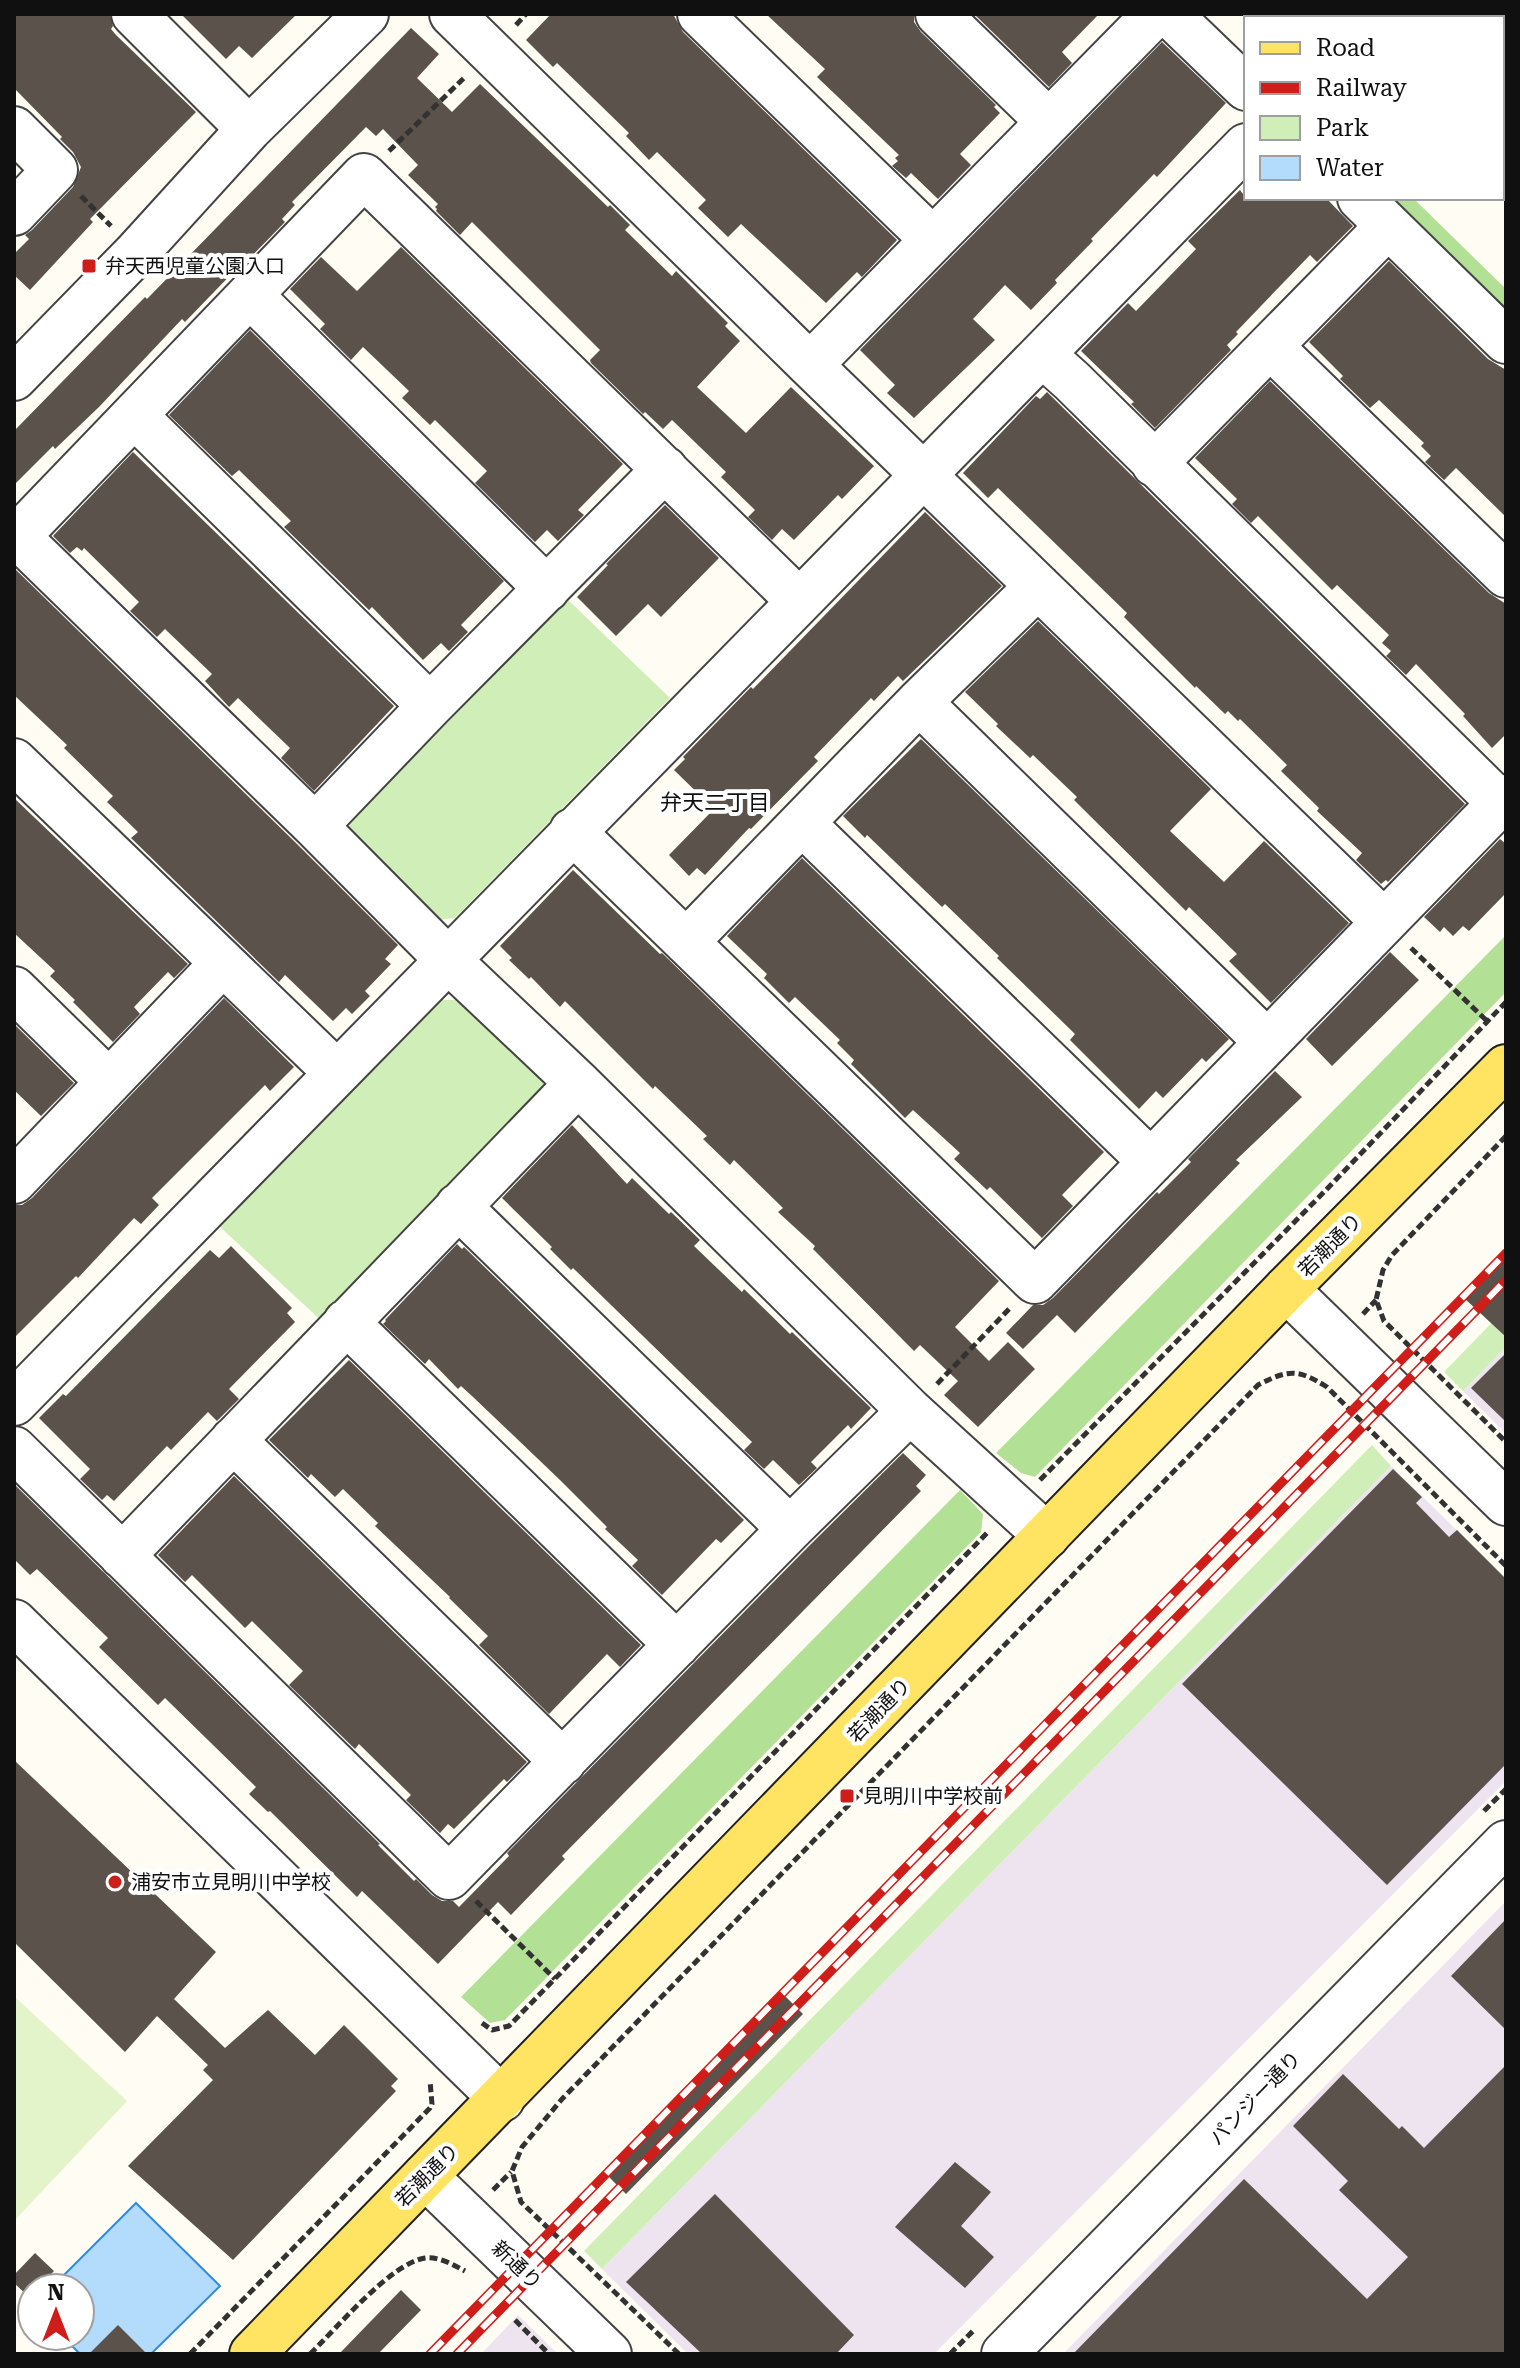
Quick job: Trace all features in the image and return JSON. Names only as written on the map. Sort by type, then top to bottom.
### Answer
[{"type":"main road","name":"若潮通り","points":[[252,2354],[1286,1289],[1506,1067]]},
{"type":"street","points":[[134,14],[249,129]]},
{"type":"street","points":[[14,378],[137,252],[249,129],[366,14]]},
{"type":"street","points":[[452,14],[1384,922]]},
{"type":"street","points":[[700,14],[932,239]]},
{"type":"street","points":[[938,14],[1048,121]]},
{"type":"street","points":[[810,365],[1155,14]]},
{"type":"street","points":[[1169,14],[1244,86]]},
{"type":"street","points":[[14,129],[55,170],[14,213]]},
{"type":"street","points":[[14,1403],[1244,148]]},
{"type":"street","points":[[799,601],[364,176],[16,538],[315,826],[449,961],[923,1398],[1047,1536]]},
{"type":"street","points":[[1154,464],[1271,347],[1374,212],[1506,341]]},
{"type":"street","points":[[251,296],[547,589]]},
{"type":"street","points":[[1271,347],[1506,575]]},
{"type":"street","points":[[572,831],[1035,1281],[1503,800],[1043,355]]},
{"type":"street","points":[[135,416],[430,706]]},
{"type":"street","points":[[315,826],[665,469]]},
{"type":"street","points":[[686,942],[919,702],[1038,586]]},
{"type":"street","points":[[919,702],[1267,1042]]},
{"type":"street","points":[[14,761],[336,1072]]},
{"type":"street","points":[[802,823],[1151,1162]]},
{"type":"street","points":[[14,1181],[223,963]]},
{"type":"street","points":[[14,989],[109,1082]]},
{"type":"street","points":[[122,1556],[578,1083]]},
{"type":"street","points":[[458,1206],[790,1529]]},
{"type":"street","points":[[1286,1289],[1506,1503]]},
{"type":"street","points":[[346,1322],[677,1645]]},
{"type":"street","points":[[14,1449],[449,1877],[923,1398]]},
{"type":"street","points":[[233,1440],[563,1762]]},
{"type":"street","points":[[14,1622],[502,2099]]},
{"type":"street","name":"パンジー通り","points":[[1004,2354],[1506,1843]]},
{"type":"street","name":"新通り","points":[[425,2176],[609,2354]]},
{"type":"path","points":[[364,176],[475,66]]},
{"type":"path","points":[[55,170],[137,252]]},
{"type":"path","points":[[1384,922],[1487,1021]]},
{"type":"path","points":[[1506,1136],[1392,1255],[1383,1270],[1376,1300],[1384,1321],[1506,1442]]},
{"type":"path","points":[[923,1398],[1035,1281]]},
{"type":"path","points":[[679,2354],[521,2202],[512,2171],[522,2147],[562,2099],[1258,1385],[1287,1373],[1306,1374],[1327,1387],[1506,1566]]},
{"type":"path","points":[[449,1877],[555,1979]]},
{"type":"path","points":[[500,2036],[501,2028]]},
{"type":"path","points":[[190,2354],[430,2108],[430,2082],[424,2073]]},
{"type":"path","points":[[310,2354],[386,2280],[413,2261],[428,2257],[448,2262],[465,2271],[475,2281]]},
{"type":"path","points":[[507,2312],[549,2354]]},
{"type":"shaded area","points":[[1506,1347],[1506,1434],[1463,1391]]},
{"type":"shaded area","points":[[1391,1466],[1506,1578],[1506,1781],[934,2354],[688,2354],[602,2269]]},
{"type":"shaded area","points":[[1506,1901],[1506,2354],[1063,2354]]},
{"type":"shaded area","points":[[518,2315],[558,2354],[481,2354]]},
{"type":"green space","points":[[1387,200],[1415,200],[1506,289],[1506,317]]},
{"type":"green space","points":[[563,595],[670,698],[455,918],[435,920],[345,832],[345,816]]},
{"type":"green space","points":[[1506,935],[1506,992],[1035,1477],[1021,1473],[996,1453]]},
{"type":"green space","points":[[442,1000],[464,1000],[543,1078],[544,1099],[325,1324],[220,1227]]},
{"type":"green space","points":[[1506,1308],[1506,1347],[1463,1391],[1444,1372]]},
{"type":"green space","points":[[1372,1445],[1391,1466],[602,2269],[584,2251]]},
{"type":"green space","points":[[960,1490],[983,1514],[981,1532],[505,2020],[490,2023],[461,1997]]},
{"type":"green space","points":[[14,1996],[127,2101],[14,2221]]},
{"type":"water","points":[[136,2203],[220,2286],[151,2354],[80,2354],[78,2352],[96,2352],[96,2272],[67,2272]]},
{"type":"building","points":[[14,14],[110,14],[111,29],[116,35],[196,112],[90,219],[93,222],[30,290],[14,275],[14,254],[29,239],[25,235],[73,187],[81,167],[73,152],[60,139],[62,137],[14,88]]},
{"type":"building","points":[[181,14],[297,14],[252,58],[239,46],[226,59]]},
{"type":"building","points":[[551,14],[673,14],[683,32],[897,240],[862,277],[857,272],[826,303],[741,224],[728,237],[698,208],[706,200],[657,152],[649,160],[626,136],[629,133],[557,63],[553,67],[526,40]]},
{"type":"building","points":[[766,14],[914,14],[914,22],[921,32],[996,105],[994,107],[1000,113],[960,154],[971,165],[938,199],[911,173],[906,178],[892,166],[899,155],[817,77],[825,69]]},
{"type":"building","points":[[974,14],[1099,14],[1062,52],[1072,63],[1049,87]]},
{"type":"building","points":[[411,28],[439,54],[417,78],[452,112],[480,84],[630,225],[625,230],[672,276],[676,271],[728,323],[725,326],[740,341],[697,387],[746,433],[791,387],[874,466],[842,499],[838,495],[794,540],[782,529],[772,540],[748,517],[755,510],[721,477],[726,472],[672,420],[663,429],[645,412],[643,414],[591,363],[590,360],[600,350],[472,222],[460,235],[436,211],[438,204],[408,175],[418,165],[383,129],[376,136],[366,127],[292,202],[295,205],[282,219],[285,222],[245,263],[185,322],[182,319],[99,407],[14,485],[14,431]]},
{"type":"building","points":[[1162,42],[1226,103],[1157,177],[1154,174],[1091,239],[1093,241],[1031,310],[1005,285],[973,319],[995,340],[914,418],[887,393],[895,385],[860,350]]},
{"type":"building","points":[[1240,190],[1244,200],[1328,200],[1353,226],[1317,262],[1310,255],[1236,332],[1238,334],[1227,345],[1231,350],[1155,428],[1131,404],[1134,402],[1081,351],[1128,303],[1136,311],[1196,249],[1188,241]]},
{"type":"building","points":[[401,247],[623,464],[578,510],[584,515],[558,541],[547,530],[535,542],[475,483],[487,471],[435,420],[430,425],[402,398],[409,391],[363,347],[351,360],[320,329],[325,324],[290,289],[321,257],[357,291]]},
{"type":"building","points":[[1389,261],[1488,359],[1506,370],[1506,517],[1456,468],[1444,480],[1425,462],[1431,456],[1421,446],[1424,443],[1379,400],[1370,408],[1309,342]]},
{"type":"building","points":[[250,330],[504,581],[461,625],[468,632],[449,651],[441,643],[423,660],[372,607],[369,610],[284,527],[291,521],[239,470],[232,476],[169,415]]},
{"type":"building","points":[[1270,381],[1489,593],[1506,604],[1506,734],[1492,748],[1463,716],[1465,714],[1416,664],[1406,675],[1386,656],[1391,651],[1382,643],[1389,635],[1337,585],[1332,590],[1258,516],[1251,523],[1232,504],[1237,499],[1195,458]]},
{"type":"building","points":[[1047,392],[1465,804],[1388,882],[1386,880],[1381,884],[1356,860],[1362,853],[1317,811],[1319,808],[1281,771],[1287,765],[1240,719],[1238,721],[1228,711],[1225,714],[1195,688],[1124,617],[1127,613],[998,488],[988,498],[963,473],[1036,396],[1040,399]]},
{"type":"building","points":[[133,452],[394,706],[314,791],[281,758],[290,748],[238,698],[229,707],[205,681],[212,674],[165,629],[157,637],[130,611],[139,602],[84,548],[82,551],[77,547],[70,553],[53,536]]},
{"type":"building","points":[[665,505],[719,558],[661,617],[648,604],[616,636],[577,597]]},
{"type":"building","points":[[925,512],[1002,586],[903,681],[898,676],[874,701],[871,698],[814,757],[818,761],[705,875],[697,868],[689,876],[669,855],[714,809],[674,770],[751,687],[753,689]]},
{"type":"building","points":[[14,568],[398,945],[385,959],[391,964],[365,991],[370,996],[352,1014],[346,1008],[333,1021],[285,975],[279,982],[131,838],[138,832],[107,802],[113,796],[64,748],[67,745],[14,695]]},
{"type":"building","points":[[1038,621],[1211,789],[1170,831],[1224,882],[1264,841],[1349,923],[1271,1003],[1229,961],[1237,954],[1189,907],[1186,911],[1074,800],[1077,797],[1033,755],[1030,758],[965,692]]},
{"type":"building","points":[[921,739],[1229,1039],[1206,1062],[1202,1058],[1163,1098],[1156,1091],[1139,1109],[1070,1040],[1075,1034],[997,958],[999,956],[945,904],[942,907],[843,816]]},
{"type":"building","points":[[14,798],[188,964],[174,978],[168,972],[134,1007],[140,1014],[113,1042],[50,976],[55,971],[14,933]]},
{"type":"building","points":[[1500,839],[1506,844],[1506,893],[1469,931],[1463,926],[1453,936],[1444,927],[1440,932],[1424,917]]},
{"type":"building","points":[[802,858],[1104,1152],[1062,1195],[1073,1206],[1042,1238],[990,1187],[987,1190],[954,1159],[960,1153],[913,1110],[905,1118],[851,1064],[854,1060],[837,1043],[840,1040],[795,997],[789,1003],[764,978],[767,974],[727,936]]},
{"type":"building","points":[[573,870],[999,1281],[955,1327],[989,1361],[1008,1342],[1035,1369],[978,1427],[944,1395],[958,1381],[920,1345],[914,1351],[813,1249],[815,1246],[778,1212],[783,1208],[734,1160],[730,1165],[703,1139],[707,1136],[655,1086],[653,1089],[565,1001],[560,1007],[531,977],[529,979],[509,960],[512,958],[500,946]]},
{"type":"building","points":[[1390,952],[1419,980],[1332,1066],[1306,1039]]},
{"type":"building","points":[[224,998],[294,1067],[270,1091],[265,1085],[152,1198],[159,1205],[141,1224],[134,1218],[78,1278],[76,1276],[14,1338],[14,1205],[22,1205],[32,1198]]},
{"type":"building","points":[[14,1024],[74,1083],[41,1116],[14,1090]]},
{"type":"building","points":[[1275,1071],[1302,1097],[1236,1160],[1240,1163],[1075,1333],[1057,1315],[1023,1349],[1006,1333],[1033,1305],[1043,1305],[1053,1298],[1157,1192],[1159,1194],[1191,1162],[1188,1159]]},
{"type":"building","points":[[572,1125],[627,1184],[632,1178],[669,1214],[671,1212],[700,1240],[694,1246],[742,1292],[744,1289],[790,1334],[792,1332],[871,1408],[851,1429],[848,1425],[811,1462],[817,1468],[799,1485],[773,1460],[764,1469],[744,1450],[752,1442],[573,1268],[571,1270],[502,1198]]},
{"type":"building","points":[[457,1244],[462,1249],[464,1247],[744,1520],[721,1543],[716,1539],[662,1595],[632,1566],[638,1560],[560,1480],[461,1386],[458,1389],[429,1359],[425,1364],[383,1324]]},
{"type":"building","points":[[231,1246],[292,1308],[287,1313],[295,1322],[229,1389],[239,1399],[217,1421],[208,1412],[171,1450],[167,1446],[114,1501],[107,1495],[102,1500],[80,1479],[90,1469],[39,1418],[63,1394],[66,1396],[210,1250],[219,1258]]},
{"type":"building","points":[[1506,1255],[1506,1337],[1464,1298]]},
{"type":"building","points":[[1506,1353],[1506,1422],[1471,1388]]},
{"type":"building","points":[[349,1360],[641,1645],[620,1667],[607,1654],[549,1714],[479,1645],[488,1636],[375,1526],[378,1523],[343,1489],[335,1497],[311,1474],[308,1478],[269,1440]]},
{"type":"building","points":[[903,1453],[926,1475],[916,1486],[921,1491],[562,1856],[565,1859],[511,1915],[498,1902],[438,1964],[362,1891],[357,1897],[249,1794],[256,1787],[165,1698],[158,1705],[99,1647],[108,1638],[37,1569],[30,1575],[14,1559],[14,1484],[414,1881],[416,1879],[442,1901],[453,1901],[459,1907],[509,1856],[507,1853]]},
{"type":"building","points":[[1393,1469],[1422,1497],[1416,1503],[1449,1537],[1457,1530],[1506,1579],[1506,1764],[1387,1885],[1182,1684]]},
{"type":"building","points":[[234,1476],[527,1762],[507,1782],[504,1779],[454,1829],[448,1824],[440,1833],[406,1800],[411,1795],[359,1744],[355,1749],[289,1685],[303,1671],[252,1621],[245,1628],[192,1575],[185,1582],[158,1555]]},
{"type":"building","points":[[14,1760],[216,1952],[174,1999],[225,2048],[268,2010],[315,2055],[344,2025],[398,2079],[391,2086],[396,2091],[233,2260],[128,2166],[213,2080],[203,2070],[208,2065],[157,2016],[125,2052],[14,1942]]},
{"type":"building","points":[[1506,1919],[1506,2030],[1451,1976]]},
{"type":"building","points":[[781,1992],[803,2014],[626,2194],[604,2172]]},
{"type":"building","points":[[1506,2065],[1506,2354],[1073,2354],[1244,2179],[1367,2299],[1408,2257],[1339,2190],[1348,2181],[1293,2126],[1343,2074],[1399,2129],[1402,2126],[1424,2148]]},
{"type":"building","points":[[955,2162],[991,2192],[961,2226],[994,2257],[965,2288],[895,2227]]},
{"type":"building","points":[[715,2194],[854,2335],[836,2354],[702,2354],[626,2282]]},
{"type":"building","points":[[35,2253],[54,2271],[53,2272],[17,2272]]},
{"type":"building","points":[[401,2290],[421,2310],[378,2354],[339,2354]]},
{"type":"building","points":[[118,2325],[147,2354],[89,2354],[96,2352],[96,2347]]},
{"type":"railway","points":[[430,2354],[1506,1253]]},
{"type":"railway","points":[[457,2354],[1506,1280]]},
{"type":"place","name":"弁天西児童公園入口","points":[[89,266]]},
{"type":"place","name":"見明川中学校前","points":[[847,1796]]},
{"type":"place","name":"浦安市立見明川中学校","points":[[115,1882]]},
{"type":"district","name":"弁天二丁目","points":[[715,802]]}]
